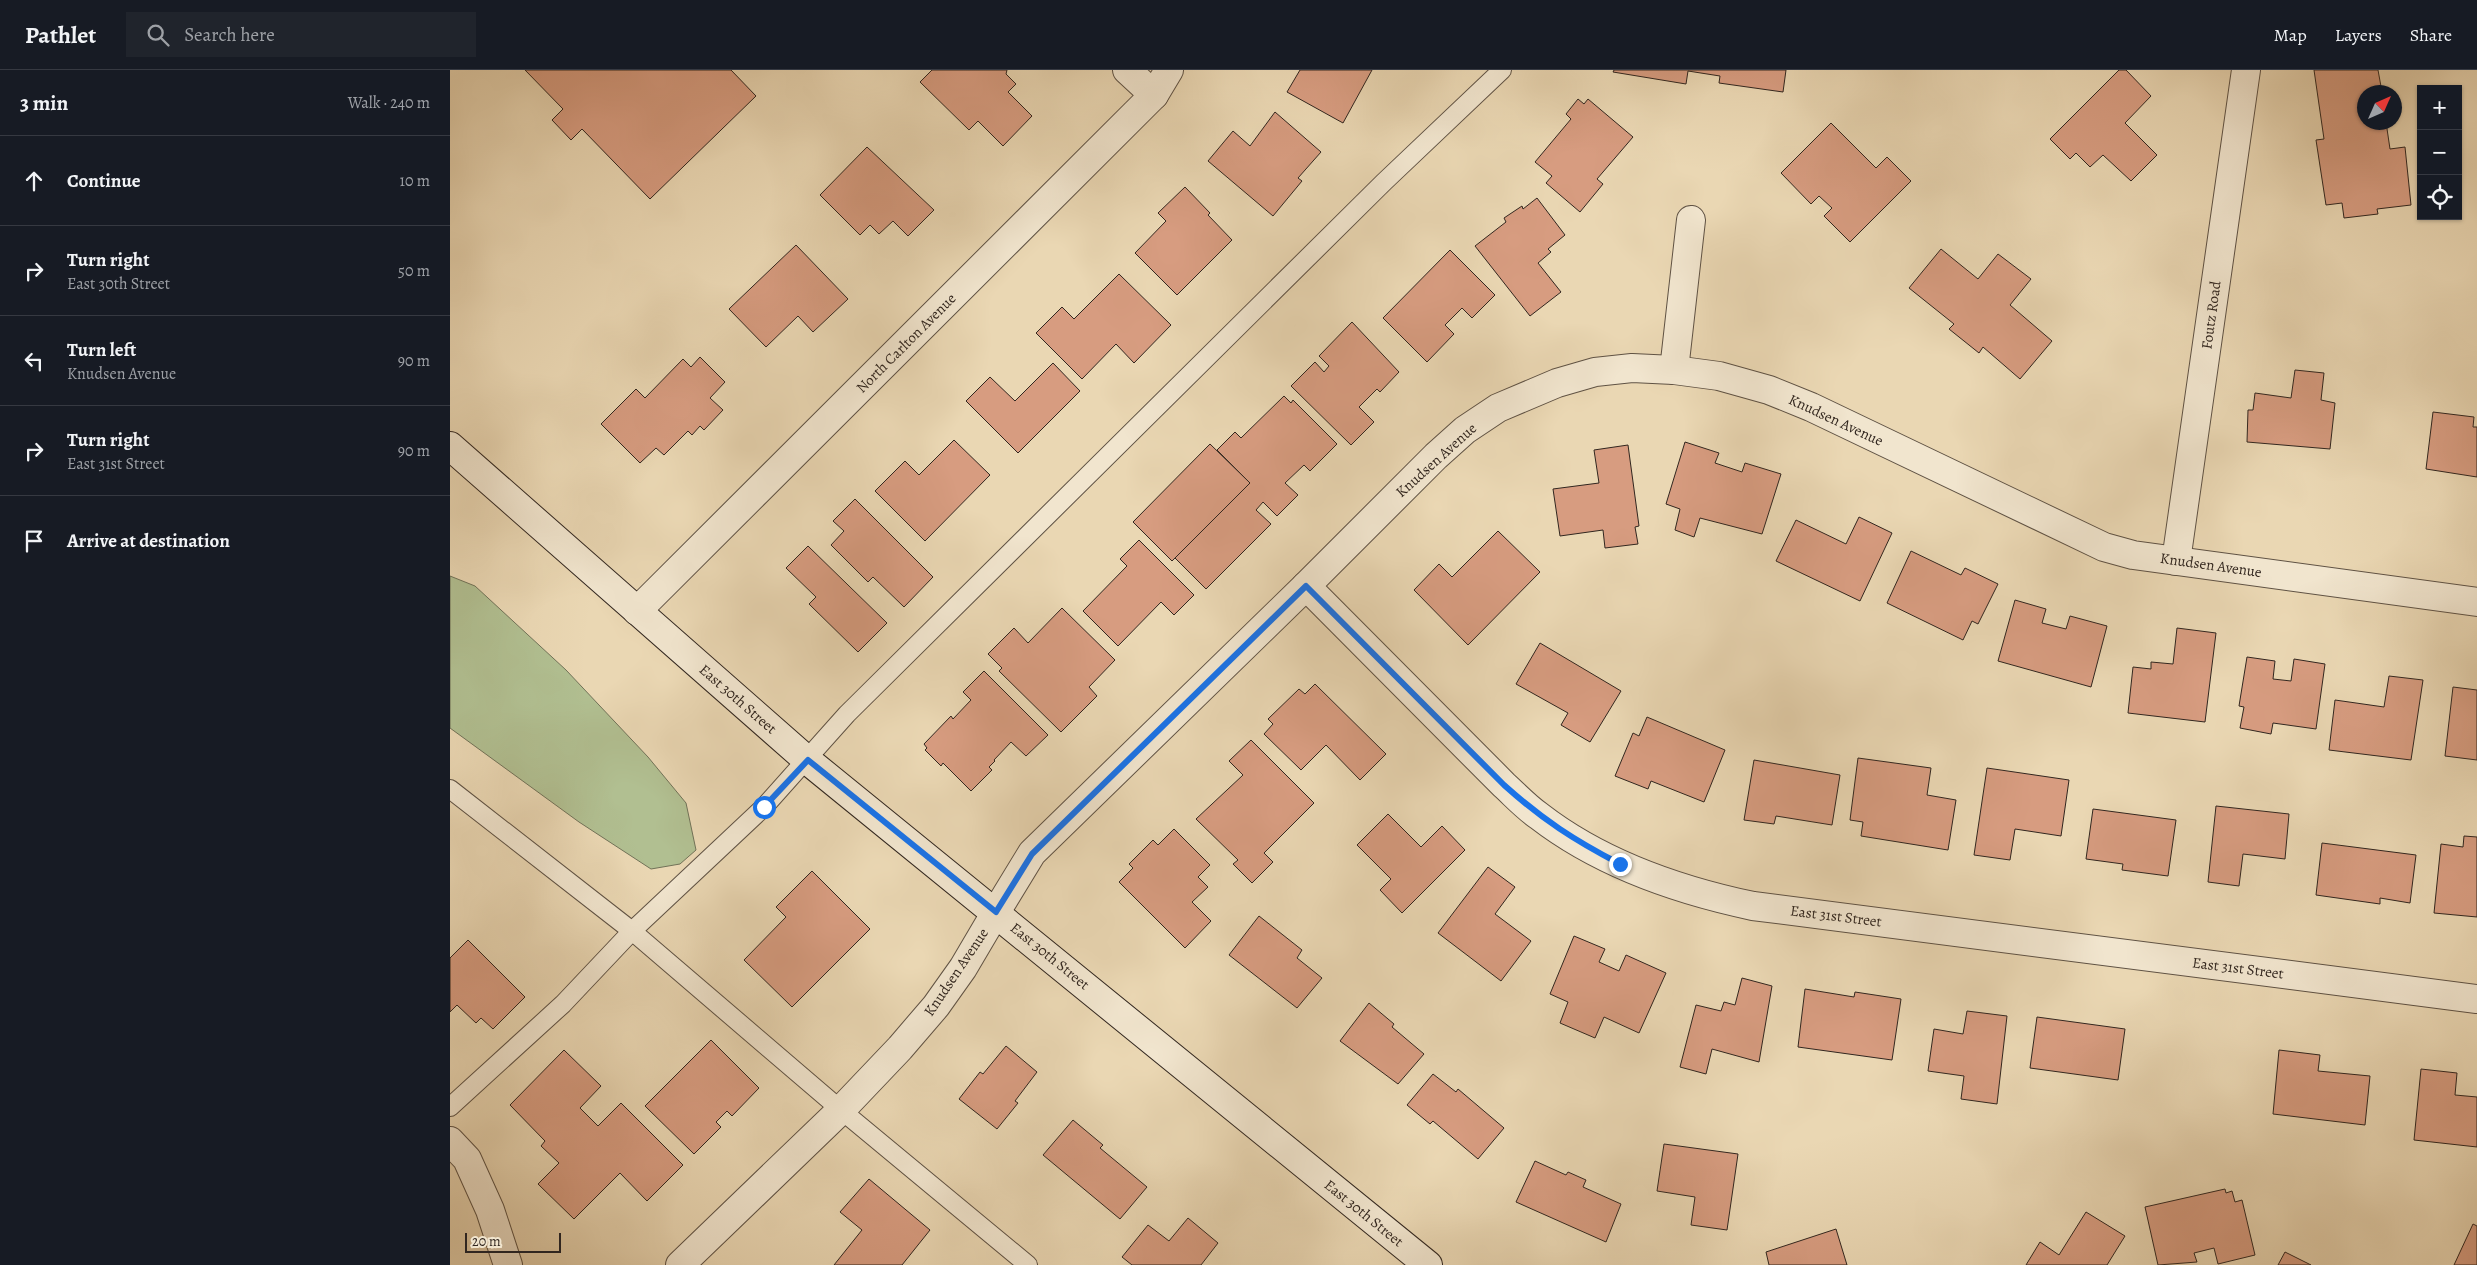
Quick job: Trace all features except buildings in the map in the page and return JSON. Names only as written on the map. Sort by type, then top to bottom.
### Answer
[{"type":"street","points":[[1128,70],[1154,95]]},
{"type":"street","name":"North Carlton Avenue","points":[[637,611],[1154,95],[1169,70]]},
{"type":"street","name":"Foutz Road","points":[[2176,561],[2246,70]]},
{"type":"street","points":[[1674,370],[1691,220]]},
{"type":"street","name":"Knudsen Avenue","points":[[680,1265],[841,1110],[900,1048],[936,1006],[963,968],[1032,854],[1436,456],[1465,430],[1498,408],[1549,385],[1595,372],[1632,368],[1674,370],[1719,376],[1769,390],[1811,407],[2104,547],[2134,555],[2477,602]]},
{"type":"street","name":"East 30th Street","points":[[450,446],[808,760],[1428,1265]]},
{"type":"street","name":"East 31st Street","points":[[1306,586],[1504,785],[1538,816],[1575,840],[1620,864],[1665,883],[1701,895],[1753,906],[2477,999]]},
{"type":"street","points":[[450,1141],[467,1159],[490,1210],[508,1265]]},
{"type":"lane","points":[[450,1107],[563,1004],[632,931],[764,807],[808,760],[847,714],[1370,196],[1502,70]]},
{"type":"lane","points":[[450,789],[632,931],[841,1110],[1028,1265]]},
{"type":"green space","points":[[450,576],[475,586],[566,670],[648,757],[686,803],[696,850],[680,864],[651,869],[579,822],[450,728]]},
{"type":"route","points":[[764,807],[808,760],[996,912],[1032,854],[1306,586],[1504,785],[1538,816],[1575,840],[1620,864]]}]
